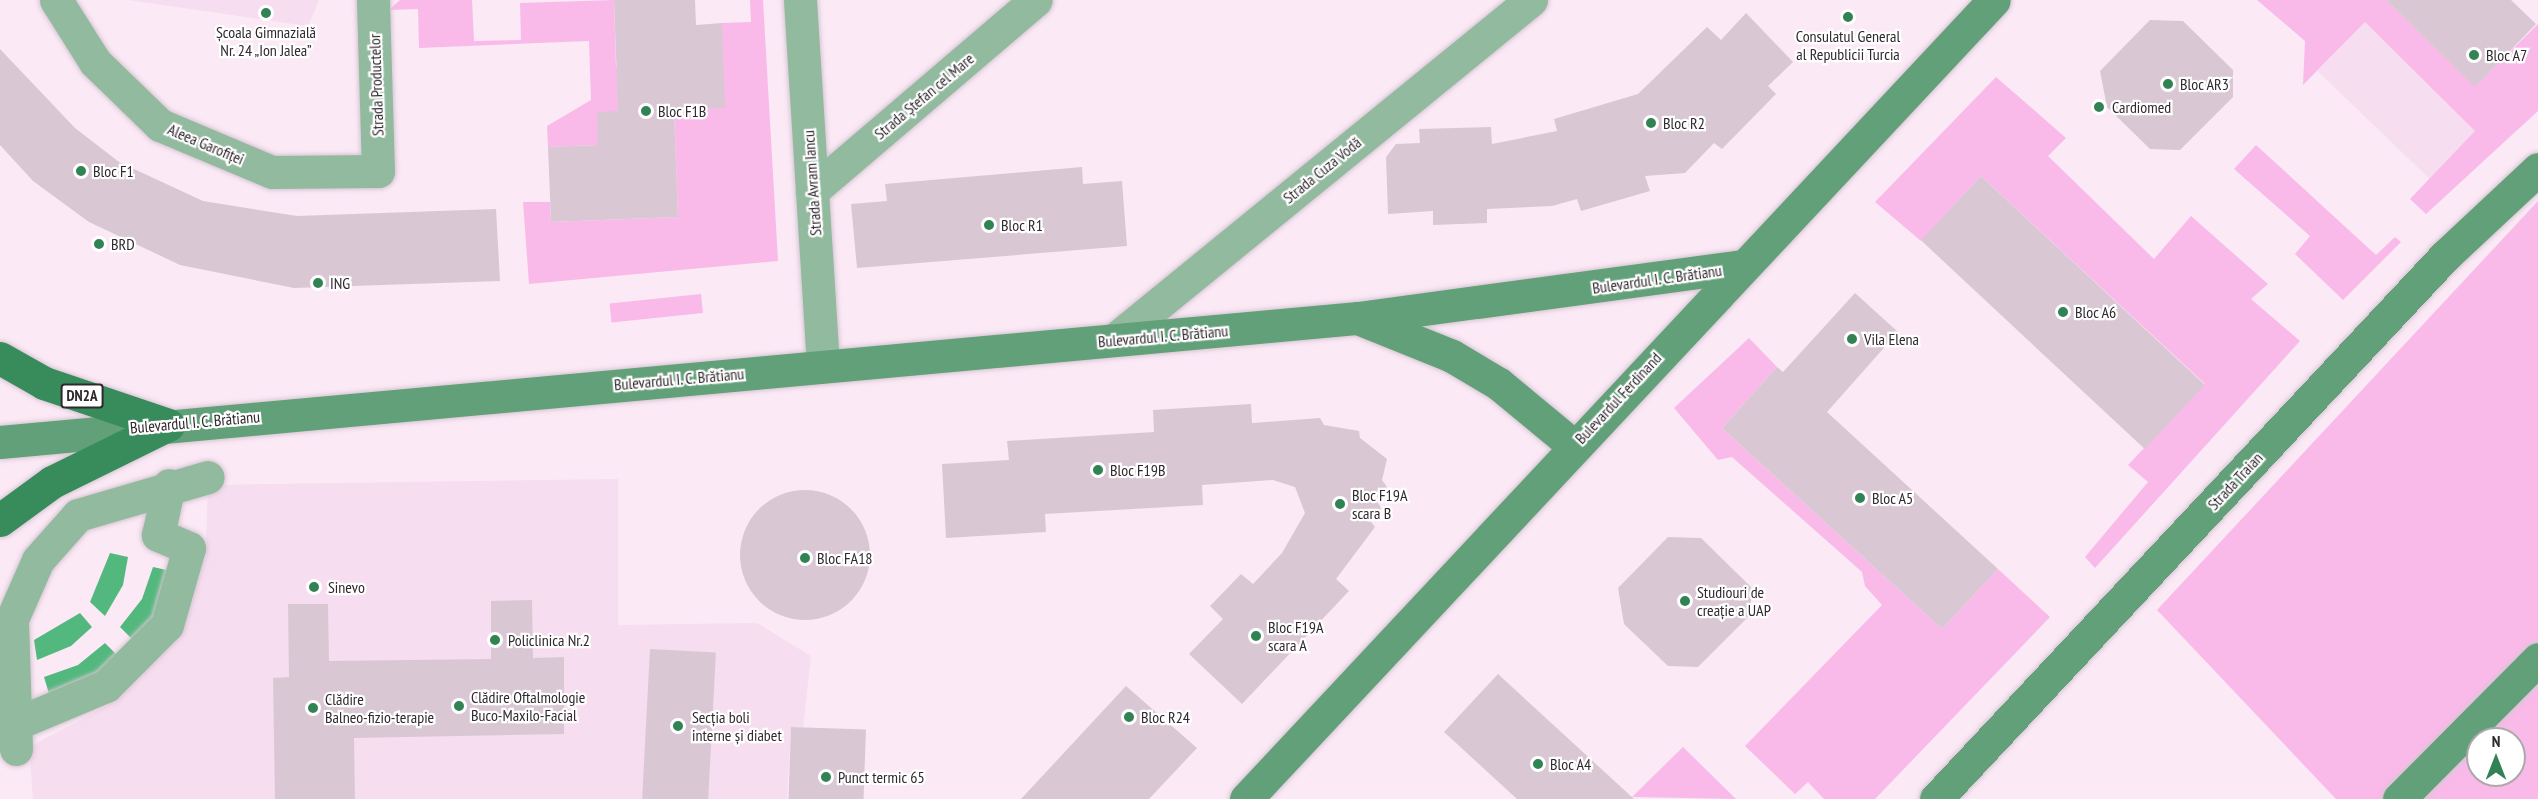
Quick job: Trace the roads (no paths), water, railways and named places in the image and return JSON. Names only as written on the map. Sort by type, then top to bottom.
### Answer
[{"type":"main road","name":"Bulevardul Ferdinand","points":[[1246,799],[1741,266],[1994,0]]},
{"type":"main road","name":"Strada Traian","points":[[1936,799],[2445,256],[2538,169]]},
{"type":"main road","name":"Bulevardul I. C. Brătianu","points":[[0,442],[1358,318],[1741,266]]},
{"type":"main road","name":"Bulevardul I. C. Brătianu","points":[[1358,318],[1452,356],[1499,384],[1574,446]]},
{"type":"main road","name":"DN2A","points":[[0,358],[44,383],[168,425]]},
{"type":"main road","points":[[0,520],[52,482],[168,425]]},
{"type":"main road","points":[[2399,799],[2538,659]]},
{"type":"street","name":"Aleea Garofiței","points":[[56,0],[95,62],[160,125],[272,172],[378,171]]},
{"type":"street","name":"Strada Productelor","points":[[373,0],[378,171]]},
{"type":"street","name":"Strada Avram Iancu","points":[[800,0],[824,366]]},
{"type":"street","name":"Strada Ștefan cel Mare","points":[[812,191],[1036,0]]},
{"type":"street","name":"Strada Cuza Vodă","points":[[1114,340],[1531,0]]},
{"type":"street","points":[[170,485],[158,535],[189,548],[167,625],[106,686],[16,737],[12,619],[38,560],[78,515],[170,485],[208,477]]},
{"type":"place","name":"Școala Gimnazială Nr. 24 „Ion Jalea”","points":[[266,13]]},
{"type":"place","name":"Consulatul General al Republicii Turcia","points":[[1848,17]]},
{"type":"place","name":"Bloc A7","points":[[2474,55]]},
{"type":"place","name":"Bloc AR3","points":[[2168,84]]},
{"type":"place","name":"Cardiomed","points":[[2099,107]]},
{"type":"place","name":"Bloc F1B","points":[[646,111]]},
{"type":"place","name":"Bloc R2","points":[[1651,123]]},
{"type":"place","name":"Bloc F1","points":[[81,171]]},
{"type":"place","name":"Bloc R1","points":[[989,225]]},
{"type":"place","name":"BRD","points":[[99,244]]},
{"type":"place","name":"ING","points":[[318,283]]},
{"type":"place","name":"Bloc A6","points":[[2063,312]]},
{"type":"place","name":"Vila Elena","points":[[1852,339]]},
{"type":"place","name":"Bloc F19B","points":[[1098,470]]},
{"type":"place","name":"Bloc A5","points":[[1860,498]]},
{"type":"place","name":"Bloc F19A scara B","points":[[1340,504]]},
{"type":"place","name":"Bloc FA18","points":[[805,558]]},
{"type":"place","name":"Sinevo","points":[[314,587]]},
{"type":"place","name":"Studiouri de creație a UAP","points":[[1685,601]]},
{"type":"place","name":"Bloc F19A scara A","points":[[1256,636]]},
{"type":"place","name":"Policlinica Nr.2","points":[[495,640]]},
{"type":"place","name":"Clădire Oftalmologie Buco-Maxilo-Facial","points":[[459,706]]},
{"type":"place","name":"Clădire Balneo-fizio-terapie","points":[[313,708]]},
{"type":"place","name":"Bloc R24","points":[[1129,717]]},
{"type":"place","name":"Secția boli interne și diabet","points":[[678,726]]},
{"type":"place","name":"Bloc A4","points":[[1538,764]]},
{"type":"place","name":"Punct termic 65","points":[[826,777]]}]
